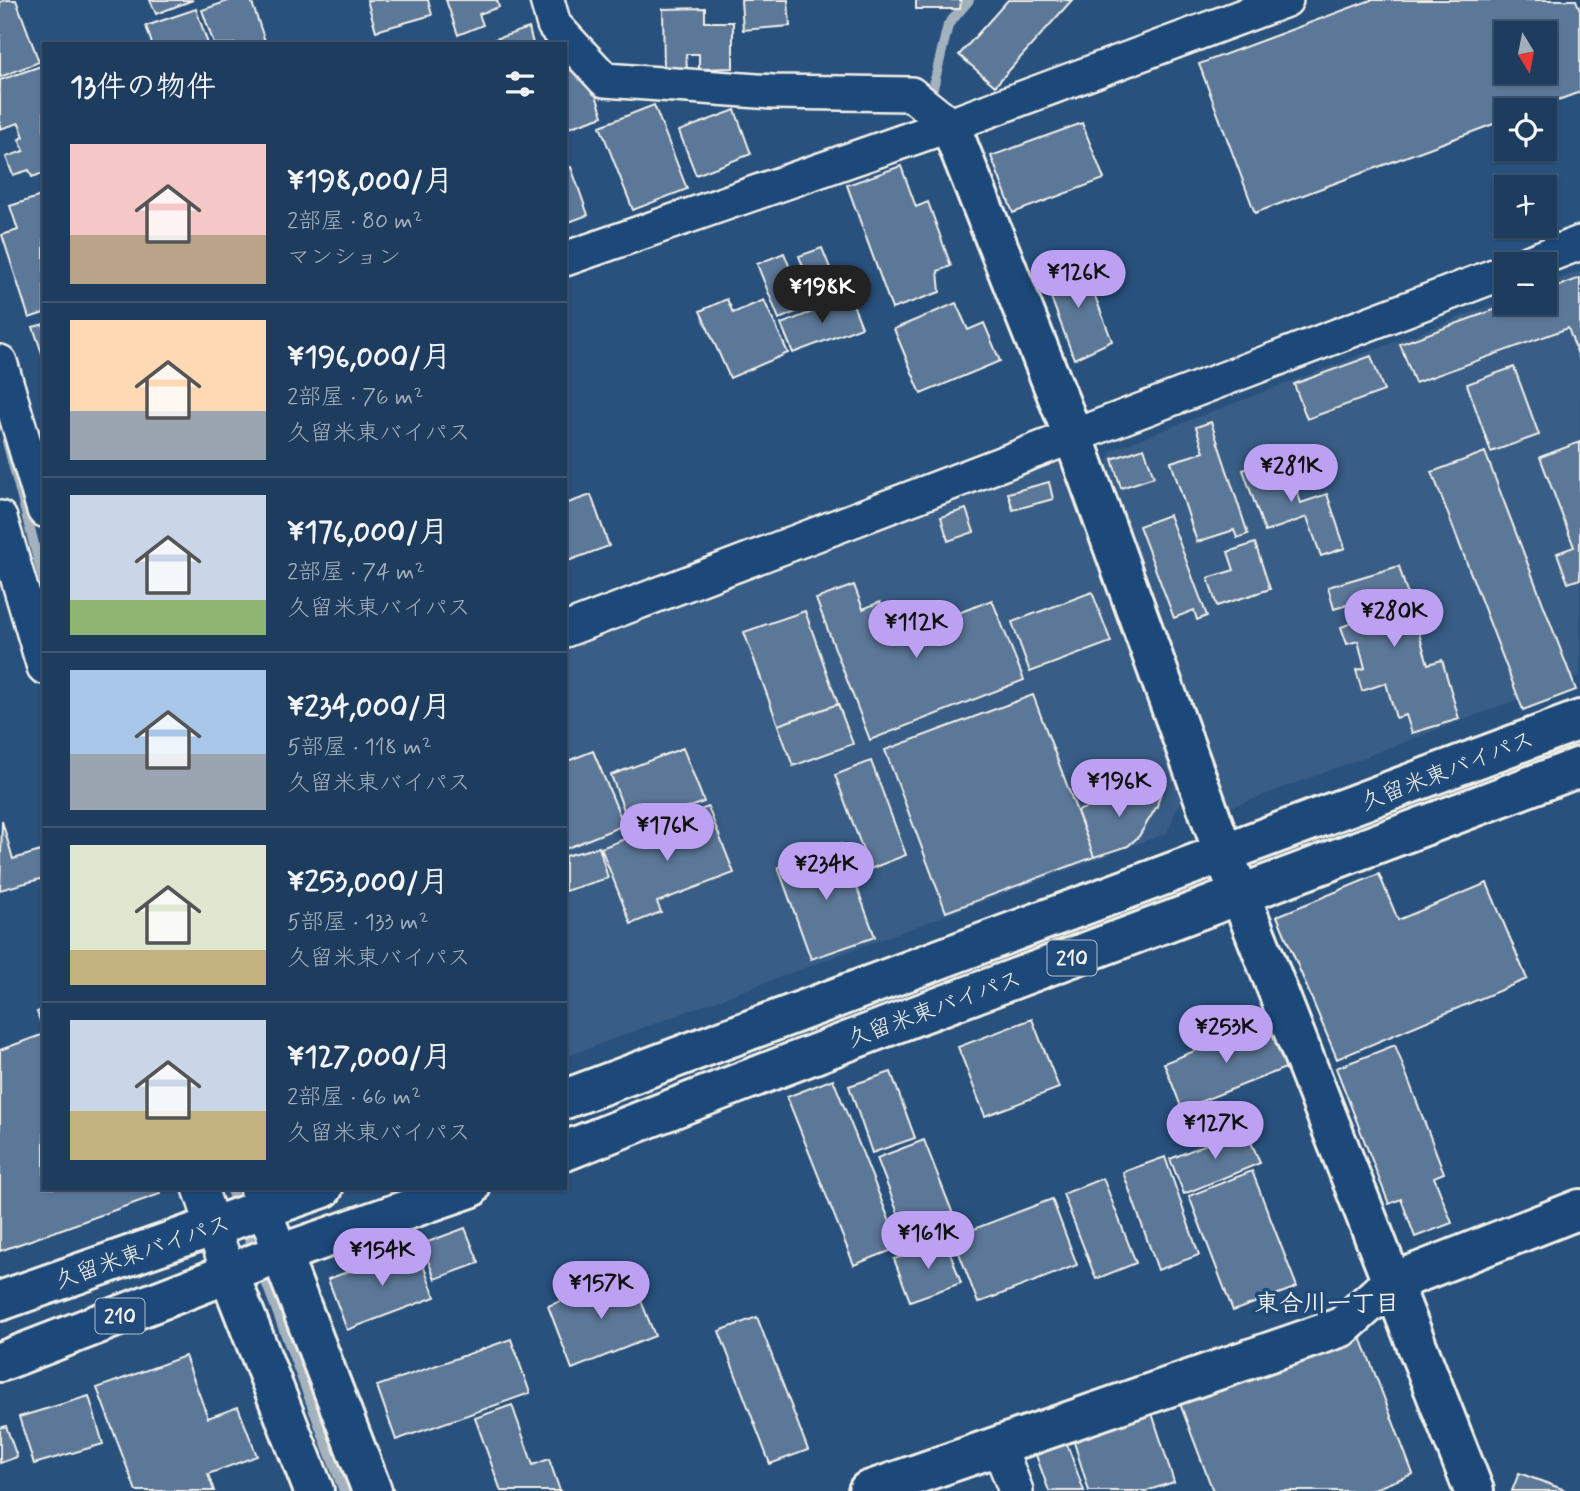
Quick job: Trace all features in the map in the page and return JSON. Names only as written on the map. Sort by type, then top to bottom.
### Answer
[{"type":"main road","points":[[950,125],[1074,438],[1224,854],[1474,1491]]},
{"type":"main road","name":"久留米東バイパス","points":[[567,1098],[1580,720]]},
{"type":"main road","name":"久留米東バイパス","points":[[567,1150],[810,1054],[1242,896],[1580,766]]},
{"type":"main road","name":"久留米東バイパス","points":[[0,1301],[216,1224],[259,1202],[314,1190]]},
{"type":"main road","name":"210","points":[[0,1362],[277,1255],[464,1190]]},
{"type":"main road","points":[[868,1491],[1342,1327],[1391,1283],[1580,1209]]},
{"type":"main road","points":[[277,1255],[372,1491]]},
{"type":"main road","points":[[234,1272],[314,1491]]},
{"type":"street","points":[[547,0],[554,24],[605,80],[774,92],[911,94],[950,125]]},
{"type":"street","points":[[567,258],[950,125],[1286,0]]},
{"type":"street","points":[[1556,252],[1580,243]]},
{"type":"street","points":[[567,629],[1494,276]]},
{"type":"street","points":[[0,362],[42,504]]},
{"type":"street","points":[[0,518],[42,660]]},
{"type":"street","points":[[201,1190],[234,1272]]},
{"type":"street","points":[[259,1202],[277,1255]]},
{"type":"street","points":[[998,1444],[1016,1491]]},
{"type":"shaded area","points":[[1580,271],[1580,676],[1230,808],[1106,472],[1111,450],[1494,304],[1494,315],[1557,315],[1557,280]]},
{"type":"shaded area","points":[[1068,457],[1183,793],[1167,833],[567,1056],[567,641]]},
{"type":"building","points":[[16,0],[39,62],[0,77],[0,2]]},
{"type":"building","points":[[150,0],[193,0],[156,14]]},
{"type":"building","points":[[231,0],[251,0],[265,42],[213,42],[202,10]]},
{"type":"building","points":[[367,0],[428,0],[432,15],[376,31]]},
{"type":"building","points":[[446,0],[497,0],[499,7],[479,14],[483,25],[458,35]]},
{"type":"building","points":[[741,0],[788,0],[790,26],[743,30]]},
{"type":"building","points":[[916,0],[961,0],[960,9],[916,9]]},
{"type":"building","points":[[1008,0],[1072,0],[995,86],[959,55]]},
{"type":"building","points":[[1371,0],[1576,0],[1580,10],[1580,92],[1557,100],[1557,98],[1494,98],[1494,124],[1255,213],[1199,64]]},
{"type":"building","points":[[705,8],[705,22],[733,22],[733,68],[699,69],[699,54],[686,54],[687,69],[664,70],[663,9]]},
{"type":"building","points":[[196,9],[207,42],[151,42],[146,26]]},
{"type":"building","points":[[529,28],[532,42],[486,42]]},
{"type":"building","points":[[586,65],[603,116],[567,128],[567,71]]},
{"type":"building","points":[[42,66],[42,174],[32,177],[29,170],[13,175],[6,157],[24,151],[19,139],[24,137],[19,123],[0,129],[0,80]]},
{"type":"building","points":[[654,105],[687,189],[633,210],[600,126]]},
{"type":"building","points":[[735,110],[751,154],[696,175],[679,131]]},
{"type":"building","points":[[1082,123],[1104,179],[1013,213],[991,156]]},
{"type":"building","points":[[901,166],[916,207],[928,202],[951,266],[938,271],[940,292],[892,309],[847,185]]},
{"type":"building","points":[[571,167],[588,215],[569,222],[567,217],[567,168]]},
{"type":"building","points":[[42,196],[42,314],[29,318],[2,235],[18,230],[10,206]]},
{"type":"building","points":[[822,248],[840,293],[817,302],[799,256]]},
{"type":"building","points":[[784,253],[806,308],[779,319],[757,264]]},
{"type":"building","points":[[1082,262],[1112,341],[1074,359],[1043,276]]},
{"type":"building","points":[[1580,278],[1580,360],[1568,328],[1415,383],[1400,344],[1494,310],[1494,315],[1557,315],[1557,287]]},
{"type":"building","points":[[850,297],[862,327],[793,353],[781,324]]},
{"type":"building","points":[[727,299],[733,313],[764,300],[788,353],[730,378],[700,311]]},
{"type":"building","points":[[956,303],[968,330],[984,323],[1000,361],[921,394],[894,329]]},
{"type":"building","points":[[42,325],[42,353],[33,327]]},
{"type":"building","points":[[1371,356],[1384,391],[1307,419],[1294,384]]},
{"type":"building","points":[[1514,367],[1539,435],[1491,452],[1467,384]]},
{"type":"building","points":[[1211,422],[1248,534],[1237,538],[1234,530],[1197,542],[1171,462],[1204,452],[1196,427]]},
{"type":"building","points":[[1580,442],[1580,579],[1568,583],[1557,553],[1574,547],[1540,457]]},
{"type":"building","points":[[1144,448],[1154,477],[1121,488],[1112,459]]},
{"type":"building","points":[[1485,452],[1576,690],[1523,710],[1432,472]]},
{"type":"building","points":[[1285,456],[1301,503],[1327,494],[1345,548],[1321,556],[1307,517],[1265,532],[1243,470]]},
{"type":"building","points":[[1049,482],[1053,499],[1013,510],[1008,493]]},
{"type":"building","points":[[591,495],[609,546],[567,561],[567,503]]},
{"type":"building","points":[[966,509],[974,532],[948,541],[941,517]]},
{"type":"building","points":[[1169,515],[1207,616],[1197,620],[1194,610],[1174,618],[1139,526]]},
{"type":"building","points":[[1255,543],[1270,589],[1217,606],[1208,578],[1234,570],[1228,552]]},
{"type":"building","points":[[1399,566],[1428,664],[1442,660],[1459,719],[1412,733],[1406,715],[1396,718],[1386,683],[1362,691],[1356,670],[1365,668],[1358,641],[1347,644],[1341,627],[1352,623],[1347,605],[1334,609],[1328,587]]},
{"type":"building","points":[[854,585],[863,609],[880,602],[889,626],[918,615],[922,627],[992,600],[1024,680],[870,740],[816,599]]},
{"type":"building","points":[[1092,592],[1111,642],[1030,672],[1012,622]]},
{"type":"building","points":[[805,611],[838,704],[778,725],[744,632]]},
{"type":"building","points":[[1033,695],[1094,857],[946,912],[885,750]]},
{"type":"building","points":[[838,704],[853,744],[793,766],[778,725]]},
{"type":"building","points":[[683,748],[704,802],[631,829],[611,775]]},
{"type":"building","points":[[593,751],[624,825],[567,848],[567,761]]},
{"type":"building","points":[[871,761],[906,855],[870,869],[835,775]]},
{"type":"building","points":[[1164,780],[1157,806],[1139,836],[1128,846],[1094,857],[1077,811]]},
{"type":"building","points":[[708,807],[734,873],[657,902],[661,912],[631,924],[601,848]]},
{"type":"building","points":[[2,821],[13,859],[42,851],[42,879],[0,890]]},
{"type":"building","points":[[841,844],[875,937],[811,959],[778,867]]},
{"type":"building","points":[[599,847],[608,878],[567,890],[567,855]]},
{"type":"building","points":[[1379,874],[1398,920],[1487,883],[1527,979],[1337,1059],[1277,916]]},
{"type":"building","points":[[42,1010],[42,1026],[37,1012]]},
{"type":"building","points":[[1032,1019],[1059,1088],[985,1116],[958,1047]]},
{"type":"building","points":[[1270,1021],[1288,1067],[1182,1109],[1164,1063]]},
{"type":"building","points":[[42,1035],[42,1190],[159,1190],[160,1194],[0,1251],[0,1050]]},
{"type":"building","points":[[1395,1045],[1444,1173],[1434,1177],[1452,1223],[1415,1237],[1401,1199],[1389,1204],[1336,1068]]},
{"type":"building","points":[[891,1072],[915,1138],[872,1153],[849,1086]]},
{"type":"building","points":[[833,1079],[900,1247],[854,1265],[787,1097]]},
{"type":"building","points":[[1245,1128],[1260,1163],[1184,1194],[1170,1159]]},
{"type":"building","points":[[924,1140],[958,1227],[910,1245],[877,1158]]},
{"type":"building","points":[[1165,1157],[1199,1255],[1158,1270],[1123,1172]]},
{"type":"building","points":[[1252,1171],[1297,1287],[1233,1311],[1189,1196]]},
{"type":"building","points":[[1103,1178],[1136,1263],[1096,1279],[1063,1194]]},
{"type":"building","points":[[1052,1199],[1077,1265],[978,1303],[953,1237]]},
{"type":"building","points":[[465,1228],[479,1263],[435,1279],[422,1244]]},
{"type":"building","points":[[946,1241],[961,1283],[910,1301],[894,1259]]},
{"type":"building","points":[[416,1246],[435,1297],[347,1330],[328,1279]]},
{"type":"building","points":[[630,1273],[655,1336],[572,1369],[548,1306]]},
{"type":"building","points":[[757,1317],[808,1450],[770,1464],[719,1331]]},
{"type":"building","points":[[1359,1332],[1413,1474],[1369,1491],[1213,1491],[1179,1401]]},
{"type":"building","points":[[511,1339],[530,1393],[396,1440],[377,1386]]},
{"type":"building","points":[[185,1356],[208,1418],[238,1407],[257,1456],[208,1474],[214,1491],[136,1491],[97,1388]]},
{"type":"building","points":[[89,1396],[103,1444],[34,1464],[19,1417]]},
{"type":"building","points":[[512,1405],[533,1465],[549,1459],[560,1491],[501,1491],[475,1418]]},
{"type":"building","points":[[1152,1413],[1174,1482],[1146,1491],[1089,1491],[1073,1439]]},
{"type":"building","points":[[6,1426],[17,1457],[0,1463],[0,1428]]},
{"type":"building","points":[[1067,1444],[1084,1491],[1049,1491],[1036,1455]]},
{"type":"building","points":[[1519,1473],[1568,1491],[1512,1491]]},
{"type":"waterway","points":[[933,88],[948,25],[969,0]]},
{"type":"waterway","points":[[7,441],[42,574]]},
{"type":"waterway","points":[[231,1190],[239,1211]]},
{"type":"waterway","points":[[244,1225],[256,1256]]},
{"type":"waterway","points":[[262,1271],[344,1491]]},
{"type":"district","name":"東合川一丁目","points":[[1327,1303]]}]
